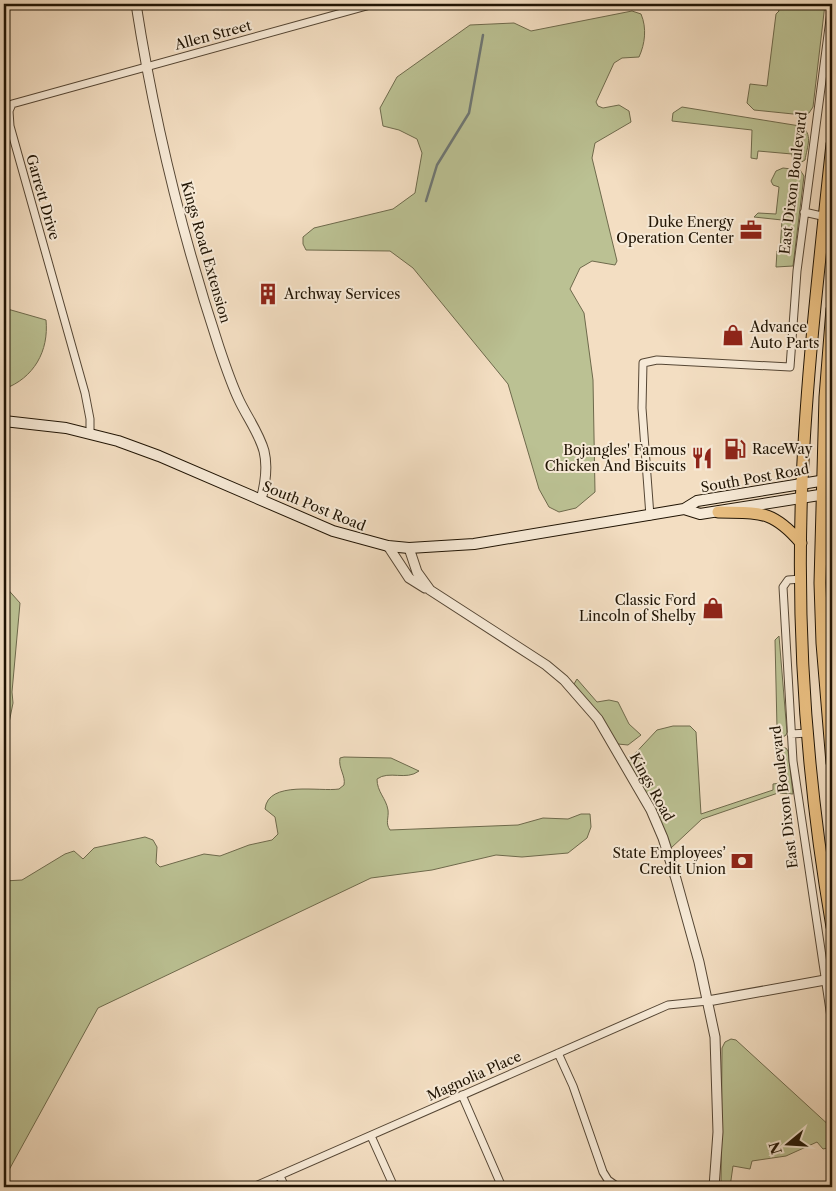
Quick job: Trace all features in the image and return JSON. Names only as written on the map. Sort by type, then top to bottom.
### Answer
[{"type":"highway","points":[[832,144],[813,332],[802,483],[801,543],[808,733],[819,842],[832,927]]},
{"type":"highway","points":[[832,308],[824,397],[827,494],[822,643],[832,763]]},
{"type":"highway","points":[[718,512],[769,515],[784,524],[801,543]]},
{"type":"main road","name":"South Post Road","points":[[4,421],[90,432],[158,456],[333,531],[388,546],[409,548],[474,544],[650,516],[684,509],[697,501],[827,480]]},
{"type":"main road","name":"South Post Road","points":[[684,509],[700,514],[827,494]]},
{"type":"street","name":"Kings Road Extension","points":[[136,4],[146,66],[166,161],[218,345],[238,399],[264,450],[266,470],[261,500]]},
{"type":"street","name":"Allen Street","points":[[146,66],[374,4]]},
{"type":"street","name":"East Dixon Boulevard","points":[[650,516],[642,408],[643,363],[657,360],[790,367],[804,212],[832,4]]},
{"type":"street","name":"Garrett Drive","points":[[90,432],[90,419],[85,393],[10,126],[9,111],[12,104],[17,101],[146,66]]},
{"type":"street","points":[[804,212],[826,217]]},
{"type":"street","points":[[388,546],[409,578],[430,590]]},
{"type":"street","name":"Kings Road","points":[[409,548],[417,572],[430,590],[546,665],[564,680],[598,719],[651,810],[664,838],[708,1002],[717,1066],[718,1132],[714,1187]]},
{"type":"street","name":"East Dixon Boulevard","points":[[801,579],[788,580],[783,587],[791,734],[802,832],[832,1024]]},
{"type":"street","points":[[791,734],[808,733]]},
{"type":"street","points":[[708,1002],[826,980]]},
{"type":"street","name":"Magnolia Place","points":[[253,1187],[668,1005],[708,1002]]},
{"type":"street","points":[[558,1053],[573,1086],[603,1172],[608,1180],[618,1187]]},
{"type":"street","points":[[462,1095],[502,1187]]},
{"type":"street","points":[[371,1136],[394,1187]]},
{"type":"street","points":[[280,1176],[285,1187]]},
{"type":"green space","points":[[778,4],[825,4],[813,107],[809,113],[803,115],[754,110],[747,103],[750,84],[767,86],[776,14],[779,11]]},
{"type":"green space","points":[[632,11],[641,14],[643,19],[644,41],[641,52],[639,57],[622,58],[614,63],[596,102],[598,106],[603,108],[619,105],[629,111],[631,122],[595,143],[592,158],[617,261],[615,265],[592,261],[580,268],[570,289],[584,313],[593,380],[595,492],[576,508],[559,512],[549,507],[539,489],[508,384],[413,268],[390,251],[306,250],[303,244],[303,237],[314,228],[393,209],[415,193],[422,153],[417,139],[399,130],[383,126],[380,108],[397,77],[470,25],[514,23],[531,31]]},
{"type":"green space","points":[[682,107],[800,126],[807,132],[808,136],[805,160],[800,163],[793,162],[792,154],[758,151],[757,159],[751,158],[752,130],[672,121],[673,113]]},
{"type":"green space","points":[[783,168],[800,170],[804,176],[793,266],[776,267],[777,251],[780,250],[782,220],[754,217],[758,213],[776,214],[779,187],[773,185],[771,181],[776,171]]},
{"type":"green space","points":[[4,308],[46,320],[46,331],[42,353],[31,371],[15,384],[4,389]]},
{"type":"green space","points":[[4,585],[20,603],[12,692],[13,703],[4,748]]},
{"type":"green space","points":[[832,593],[832,719],[827,629]]},
{"type":"green space","points":[[779,636],[787,733],[785,736],[777,737],[781,733],[777,728],[775,640]]},
{"type":"green space","points":[[577,679],[597,702],[609,700],[618,702],[629,724],[641,735],[628,745],[618,744],[574,684]]},
{"type":"green space","points":[[673,726],[690,726],[696,732],[701,814],[773,790],[773,784],[780,783],[779,757],[782,754],[778,748],[786,748],[788,751],[793,794],[778,793],[702,819],[671,848],[657,815],[628,761],[657,730]]},
{"type":"green space","points":[[340,758],[391,758],[419,771],[409,775],[387,775],[377,779],[378,788],[387,806],[390,830],[518,825],[543,818],[568,819],[581,814],[590,814],[591,827],[587,838],[568,853],[522,857],[496,855],[432,870],[371,878],[98,1008],[4,1179],[4,881],[22,880],[65,854],[74,851],[83,859],[94,848],[145,837],[153,840],[157,847],[156,863],[160,867],[204,854],[220,856],[249,845],[272,840],[278,834],[275,817],[265,809],[268,800],[275,794],[296,789],[339,789],[344,785]]},
{"type":"green space","points":[[731,1039],[736,1040],[832,1128],[832,1147],[823,1149],[817,1142],[786,1156],[752,1161],[750,1169],[733,1166],[730,1187],[721,1187],[722,1048],[725,1042]]},
{"type":"waterway","points":[[426,201],[437,165],[469,113],[483,35]]},
{"type":"place","name":"Duke Energy Operation Center","points":[[751,230]]},
{"type":"place","name":"Archway Services","points":[[268,294]]},
{"type":"place","name":"Advance Auto Parts","points":[[733,335]]},
{"type":"place","name":"RaceWay","points":[[735,449]]},
{"type":"place","name":"Bojangles' Famous Chicken And Biscuits","points":[[702,458]]},
{"type":"place","name":"Classic Ford Lincoln of Shelby","points":[[713,608]]},
{"type":"place","name":"State Employees’ Credit Union","points":[[742,861]]}]
